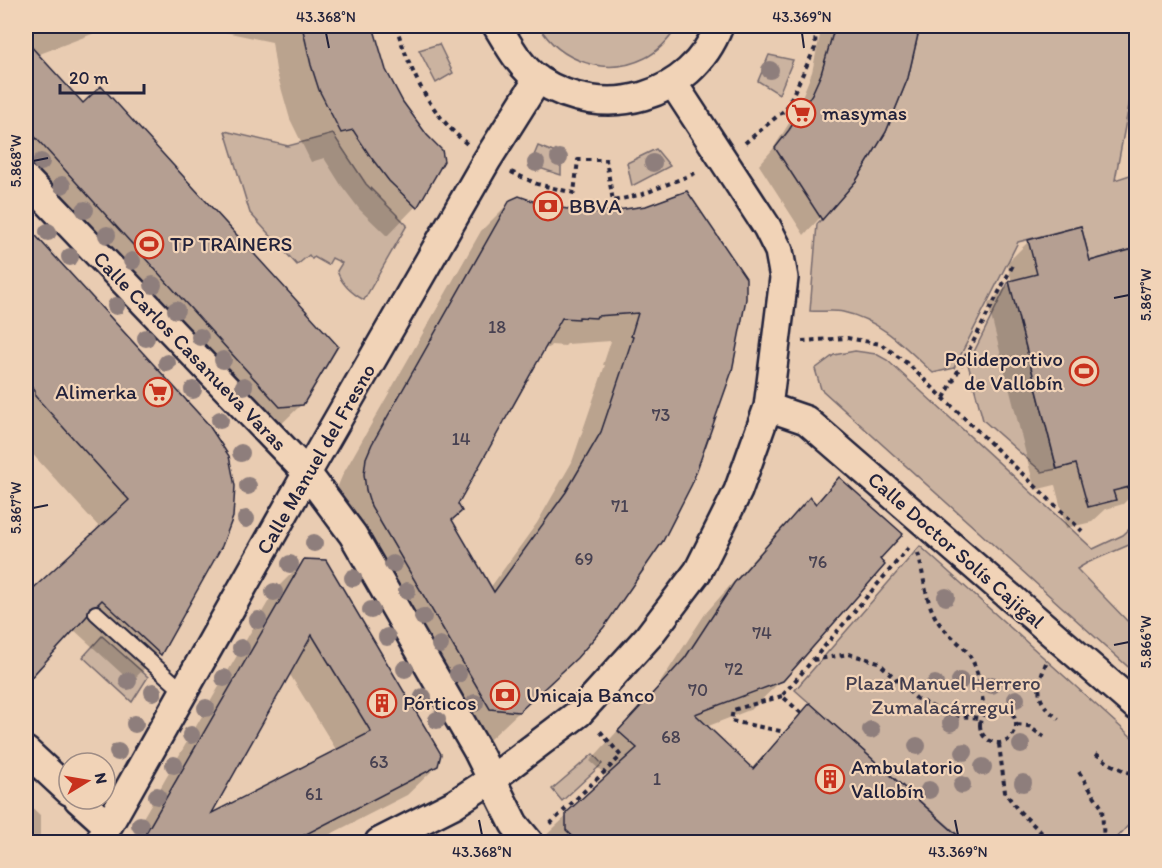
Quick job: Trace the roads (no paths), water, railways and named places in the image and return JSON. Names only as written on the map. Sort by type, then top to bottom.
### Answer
[{"type":"street","points":[[498,26],[518,60],[538,79],[566,93],[590,101],[616,102],[645,96],[673,83],[693,67],[712,45],[719,26]]},
{"type":"street","name":"Calle Manuel del Fresno","points":[[104,834],[307,473],[487,160],[538,79]]},
{"type":"street","points":[[379,843],[454,804],[492,779],[582,710],[648,637],[698,571],[738,491],[768,408],[784,278],[779,251],[767,227],[673,83]]},
{"type":"street","name":"Calle Carlos Casanueva Varas","points":[[26,178],[307,473],[353,535],[477,750],[514,824],[538,835]]},
{"type":"street","name":"Calle Doctor Solís Cajigal","points":[[768,408],[806,420],[1137,706]]},
{"type":"street","points":[[26,752],[57,779]]},
{"type":"street","points":[[87,811],[104,834]]},
{"type":"lane","points":[[96,613],[184,692]]},
{"type":"place","name":"masymas","points":[[801,113]]},
{"type":"place","name":"BBVA","points":[[548,206]]},
{"type":"place","name":"TP TRAINERS","points":[[149,244]]},
{"type":"place","name":"Polideportivo de Vallobín","points":[[1084,371]]},
{"type":"place","name":"Alimerka","points":[[158,392]]},
{"type":"place","name":"Unicaja Banco","points":[[505,695]]},
{"type":"place","name":"Pórticos","points":[[382,703]]},
{"type":"place","name":"Ambulatorio Vallobín","points":[[830,779]]},
{"type":"park label","name":"Plaza Manuel Herrero Zumalacárregui","points":[[943,695]]}]
